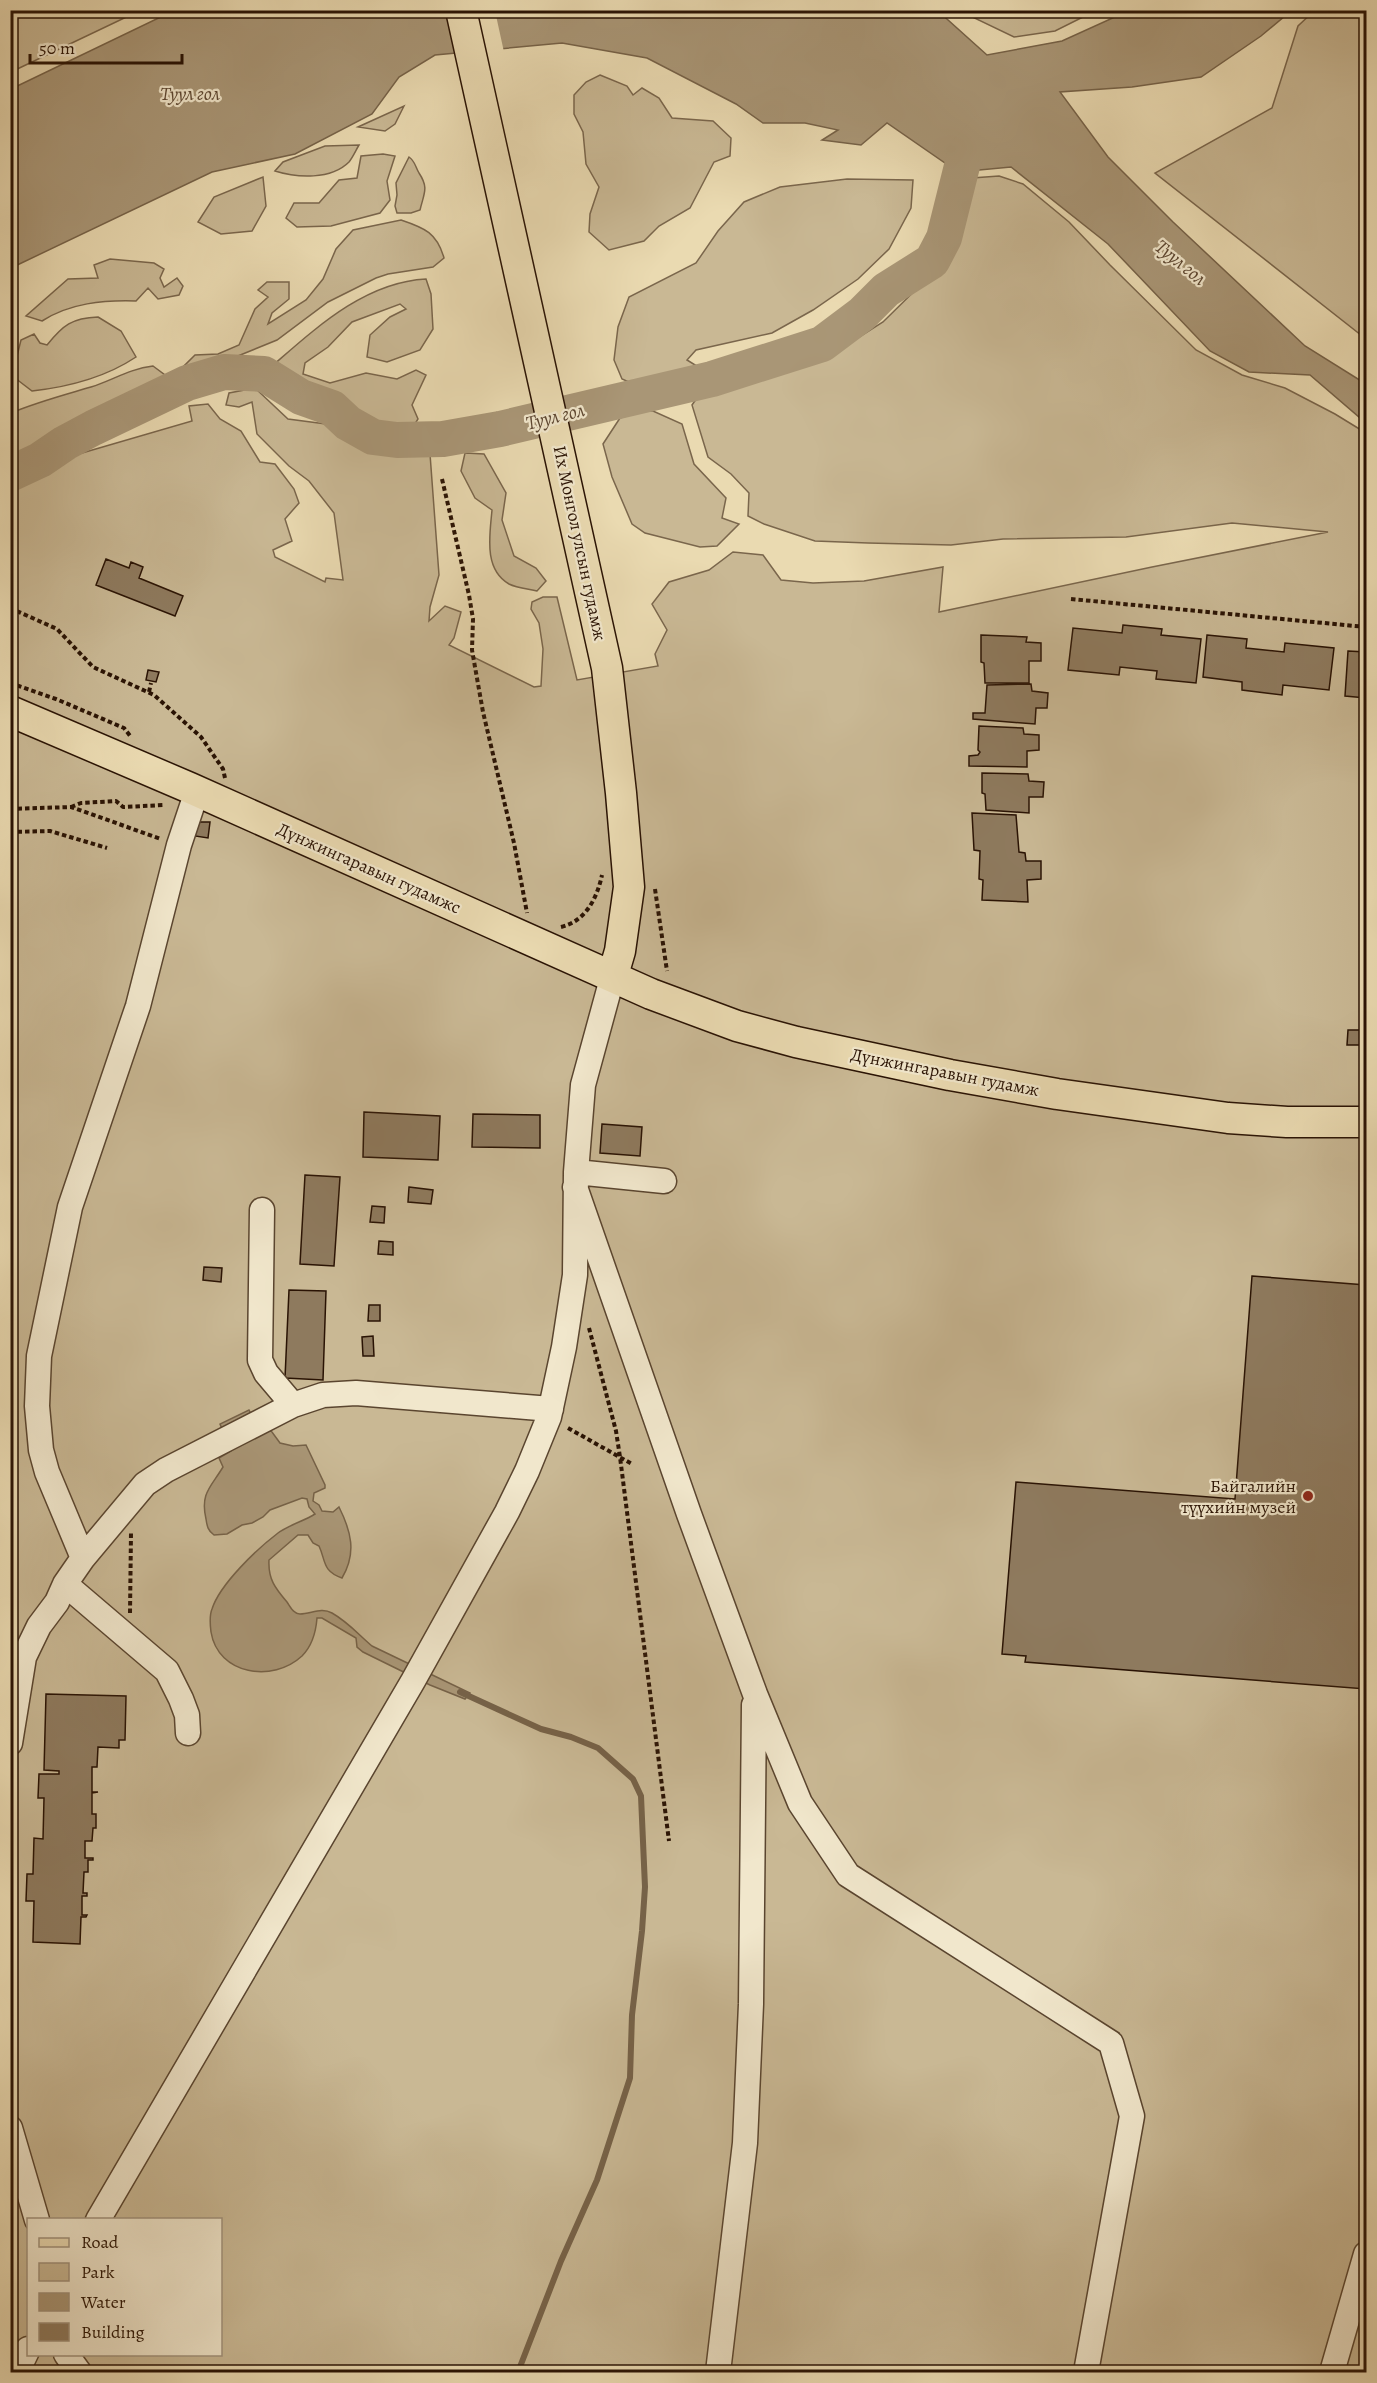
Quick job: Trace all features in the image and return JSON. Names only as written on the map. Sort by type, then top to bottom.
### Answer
[{"type":"main road","name":"Их Монгол улсын гудамж","points":[[461,10],[607,668],[629,887],[620,951],[613,975]]},
{"type":"main road","points":[[10,711],[203,798]]},
{"type":"main road","name":"Дүнжингаравын гудамжс","points":[[203,798],[548,936]]},
{"type":"main road","name":"Дүнжингаравын гудамж","points":[[548,936],[613,975],[651,994],[736,1026],[807,1044],[960,1077],[1117,1103],[1228,1118],[1287,1122],[1366,1122]]},
{"type":"street","points":[[83,1558],[47,1472],[41,1450],[37,1406],[39,1356],[70,1207],[138,1006],[178,845],[203,798]]},
{"type":"street","points":[[99,2218],[414,1681],[507,1512],[527,1470],[550,1413],[564,1347],[575,1275],[575,1179],[583,1085],[613,975]]},
{"type":"street","points":[[575,1179],[664,1181]]},
{"type":"street","points":[[575,1179],[653,1414],[755,1694],[800,1803],[848,1875],[1111,2043],[1132,2116],[1086,2373]]},
{"type":"street","points":[[262,1210],[260,1360],[266,1373],[293,1405]]},
{"type":"street","points":[[10,1743],[24,1657],[39,1626],[57,1602],[65,1584],[83,1558],[130,1499],[155,1477],[293,1405],[315,1397],[342,1393],[550,1413]]},
{"type":"street","points":[[65,1584],[130,1637],[167,1671],[182,1699],[187,1716],[188,1733]]},
{"type":"street","points":[[718,2373],[745,2143],[751,2004],[755,1694]]},
{"type":"street","points":[[10,2128],[36,2218]]},
{"type":"street","points":[[1332,2373],[1366,2254]]},
{"type":"street","points":[[17,2373],[27,2351]]},
{"type":"street","points":[[67,2356],[79,2373]]},
{"type":"path","points":[[442,479],[469,595],[473,619],[472,650],[483,712],[514,843],[528,919],[517,915]]},
{"type":"path","points":[[1071,599],[1366,627]]},
{"type":"path","points":[[10,608],[57,629],[93,667],[149,692],[198,734],[223,769],[226,783],[203,798],[123,807],[116,801],[81,803],[71,807],[10,809]]},
{"type":"path","points":[[149,692],[151,683]]},
{"type":"path","points":[[71,807],[178,845]]},
{"type":"path","points":[[10,832],[50,831],[107,848]]},
{"type":"path","points":[[548,936],[574,922],[590,908],[600,887],[603,869]]},
{"type":"path","points":[[587,1318],[616,1431],[669,1841]]},
{"type":"path","points":[[550,1413],[632,1464]]},
{"type":"path","points":[[130,1499],[130,1637]]},
{"type":"green space","points":[[11,10],[139,10],[139,11],[11,72]]},
{"type":"green space","points":[[963,10],[1095,11],[1055,31],[1014,37],[964,13]]},
{"type":"green space","points":[[1314,11],[1366,11],[1366,339],[1155,173],[1272,108],[1298,26]]},
{"type":"green space","points":[[600,75],[627,86],[633,95],[642,88],[659,98],[672,118],[713,121],[731,138],[730,156],[714,162],[690,208],[659,226],[644,241],[609,250],[589,232],[590,214],[599,187],[586,164],[583,132],[574,114],[574,95],[586,82]]},
{"type":"green space","points":[[404,106],[395,124],[385,131],[358,127]]},
{"type":"green space","points":[[359,145],[349,162],[333,172],[303,176],[275,171],[283,162],[325,146]]},
{"type":"green space","points":[[383,154],[395,156],[387,181],[390,200],[380,213],[331,226],[297,227],[286,218],[294,203],[319,203],[339,180],[357,178],[361,156]]},
{"type":"green space","points":[[409,157],[414,162],[424,183],[424,195],[420,210],[411,213],[397,213],[396,183]]},
{"type":"green space","points":[[999,176],[1023,184],[1069,222],[1196,350],[1242,375],[1285,388],[1366,433],[1366,2372],[11,2372],[11,481],[58,460],[192,421],[189,406],[208,404],[220,419],[241,431],[260,462],[275,464],[294,489],[299,503],[285,519],[292,541],[273,550],[275,557],[325,582],[326,578],[343,580],[334,513],[309,481],[289,466],[257,434],[252,402],[239,407],[226,405],[229,393],[255,388],[288,419],[326,424],[385,451],[430,454],[439,575],[430,607],[429,621],[445,606],[461,612],[454,638],[449,645],[534,687],[541,686],[543,649],[539,623],[531,609],[532,602],[543,597],[557,597],[577,680],[658,666],[655,654],[667,630],[652,604],[669,582],[709,570],[733,552],[763,555],[781,580],[813,583],[864,581],[943,567],[939,612],[1328,532],[1232,523],[1126,537],[1003,539],[951,545],[868,543],[815,541],[764,524],[748,516],[749,493],[731,474],[708,457],[692,405],[699,395],[765,375],[820,362],[883,322],[952,254],[967,210],[972,178]]},
{"type":"green space","points":[[263,177],[266,206],[252,231],[221,234],[198,222],[214,197]]},
{"type":"green space","points":[[847,179],[913,180],[911,208],[889,249],[858,279],[813,310],[772,333],[696,350],[687,360],[705,371],[692,381],[638,386],[622,379],[614,360],[618,327],[629,297],[696,263],[718,231],[744,202],[780,187]]},
{"type":"green space","points":[[401,220],[417,226],[434,237],[444,258],[433,267],[376,278],[328,302],[277,340],[201,371],[184,366],[195,355],[218,354],[239,345],[255,309],[268,297],[258,290],[267,282],[289,282],[289,299],[272,313],[268,324],[306,300],[323,279],[336,249],[353,230]]},
{"type":"green space","points":[[110,259],[154,263],[164,269],[160,278],[164,287],[177,278],[183,286],[179,295],[158,299],[148,288],[136,301],[111,301],[75,306],[42,321],[26,316],[68,279],[98,278],[94,265]]},
{"type":"green space","points":[[426,279],[431,294],[433,329],[420,350],[387,362],[367,357],[370,335],[390,317],[406,309],[400,304],[352,322],[328,347],[305,363],[303,374],[330,383],[366,373],[397,379],[416,370],[426,375],[412,405],[418,419],[413,427],[385,426],[331,400],[284,375],[272,366],[324,323],[362,298],[404,282]]},
{"type":"green space","points":[[98,317],[121,331],[136,357],[99,375],[73,384],[46,389],[32,391],[15,378],[21,340],[34,334],[40,343],[47,345],[58,332],[69,324],[81,319]]},
{"type":"green space","points":[[153,366],[165,375],[124,399],[53,432],[11,464],[11,413]]},
{"type":"green space","points":[[642,411],[653,411],[682,424],[694,464],[726,498],[722,518],[739,524],[717,546],[700,547],[645,533],[632,524],[612,477],[603,444],[620,418]]},
{"type":"green space","points":[[465,453],[484,454],[506,493],[502,520],[514,556],[536,568],[546,581],[537,591],[509,584],[495,569],[490,550],[492,510],[475,498],[461,471]]},
{"type":"water","name":"Туул гол","points":[[173,11],[938,11],[987,55],[1062,41],[1128,11],[1291,11],[1261,36],[1201,77],[1132,87],[1060,92],[1108,157],[1173,222],[1305,346],[1366,384],[1366,423],[1310,375],[1249,372],[1210,351],[1108,244],[1011,167],[958,172],[887,123],[861,145],[822,140],[838,130],[805,123],[763,123],[736,104],[647,58],[562,43],[435,55],[399,77],[372,114],[295,154],[212,172],[11,268],[11,89]]},
{"type":"water","points":[[249,1410],[261,1434],[269,1430],[280,1443],[293,1446],[306,1445],[325,1485],[325,1488],[314,1493],[313,1501],[322,1511],[333,1512],[339,1507],[351,1542],[350,1560],[342,1578],[328,1569],[319,1546],[313,1543],[308,1535],[298,1535],[269,1560],[273,1583],[292,1610],[300,1614],[316,1611],[332,1613],[372,1646],[470,1693],[465,1699],[430,1685],[363,1652],[357,1647],[356,1638],[322,1618],[317,1618],[313,1638],[302,1656],[277,1670],[262,1672],[248,1670],[235,1666],[224,1658],[211,1632],[210,1614],[216,1599],[231,1578],[269,1540],[282,1530],[315,1514],[309,1507],[307,1499],[302,1498],[270,1510],[263,1517],[227,1534],[214,1535],[209,1530],[204,1503],[211,1485],[223,1467],[219,1458],[231,1451],[220,1424]]},
{"type":"pier","points":[[446,11],[495,11],[504,52],[456,56]]},
{"type":"building","points":[[106,559],[129,568],[131,562],[143,567],[139,578],[183,596],[175,616],[96,585]]},
{"type":"building","points":[[1123,625],[1162,629],[1161,635],[1201,639],[1196,683],[1156,679],[1157,671],[1120,667],[1119,675],[1068,670],[1073,628],[1122,633]]},
{"type":"building","points":[[981,635],[1027,637],[1026,642],[1041,643],[1041,661],[1029,661],[1029,683],[985,683],[984,663],[981,662]]},
{"type":"building","points":[[1207,635],[1247,639],[1246,648],[1284,652],[1285,643],[1334,648],[1329,690],[1283,685],[1282,695],[1242,690],[1242,682],[1203,677]]},
{"type":"building","points":[[1348,651],[1366,652],[1366,698],[1345,696]]},
{"type":"building","points":[[148,670],[159,672],[156,682],[146,680]]},
{"type":"building","points":[[1031,684],[1032,691],[1048,693],[1047,708],[1036,708],[1035,724],[973,719],[973,713],[985,713],[987,685]]},
{"type":"building","points":[[979,726],[1023,728],[1024,734],[1039,735],[1039,750],[1027,751],[1027,767],[969,766],[969,756],[978,755],[980,752],[978,750]]},
{"type":"building","points":[[982,773],[1028,774],[1029,781],[1044,782],[1043,797],[1029,797],[1029,813],[986,810],[985,794],[982,793]]},
{"type":"building","points":[[972,813],[1016,815],[1019,852],[1025,853],[1026,861],[1041,861],[1041,879],[1027,880],[1028,902],[982,900],[983,880],[979,879],[980,851],[974,850]]},
{"type":"building","points":[[198,822],[210,822],[208,838],[195,836]]},
{"type":"building","points":[[1348,1030],[1361,1030],[1361,1045],[1347,1045]]},
{"type":"building","points":[[364,1112],[440,1116],[438,1160],[363,1157]]},
{"type":"building","points":[[473,1114],[540,1115],[540,1148],[472,1147]]},
{"type":"building","points":[[602,1124],[642,1127],[640,1156],[600,1153]]},
{"type":"building","points":[[305,1175],[340,1177],[334,1266],[300,1264]]},
{"type":"building","points":[[409,1187],[433,1190],[431,1204],[408,1202]]},
{"type":"building","points":[[372,1206],[385,1207],[384,1223],[370,1222]]},
{"type":"building","points":[[379,1241],[393,1242],[393,1255],[378,1254]]},
{"type":"building","points":[[204,1267],[222,1268],[221,1282],[203,1280]]},
{"type":"building","points":[[1252,1276],[1366,1285],[1366,1689],[1025,1662],[1026,1656],[1002,1654],[1016,1482],[1235,1499]]},
{"type":"building","points":[[289,1290],[326,1291],[323,1380],[285,1378]]},
{"type":"building","points":[[369,1305],[380,1305],[380,1321],[368,1321]]},
{"type":"building","points":[[373,1336],[374,1356],[363,1356],[362,1337]]},
{"type":"building","points":[[46,1694],[126,1696],[125,1740],[119,1740],[119,1748],[98,1747],[97,1767],[92,1767],[92,1792],[98,1792],[92,1793],[92,1814],[96,1814],[96,1828],[93,1828],[92,1841],[85,1841],[85,1858],[93,1858],[93,1860],[88,1860],[88,1872],[84,1872],[83,1893],[87,1893],[87,1896],[82,1896],[82,1915],[87,1915],[81,1917],[80,1944],[33,1942],[34,1901],[26,1901],[27,1874],[33,1874],[34,1838],[43,1839],[44,1798],[38,1798],[39,1774],[59,1774],[59,1771],[44,1770]]},
{"type":"waterway","name":"Туул гол","points":[[10,474],[40,460],[93,428],[187,383],[224,372],[264,374],[301,397],[332,408],[348,423],[373,437],[397,440],[443,439],[500,429],[712,379],[822,344],[862,314],[886,290],[932,261],[944,238],[965,154],[987,130]]},
{"type":"waterway","points":[[460,1692],[541,1729],[571,1737],[598,1748],[633,1779],[641,1796],[645,1887],[632,2015],[630,2078],[597,2180],[561,2261],[518,2372]]},
{"type":"place","name":"Байгалийн түүхийн музей","points":[[1308,1496]]}]
